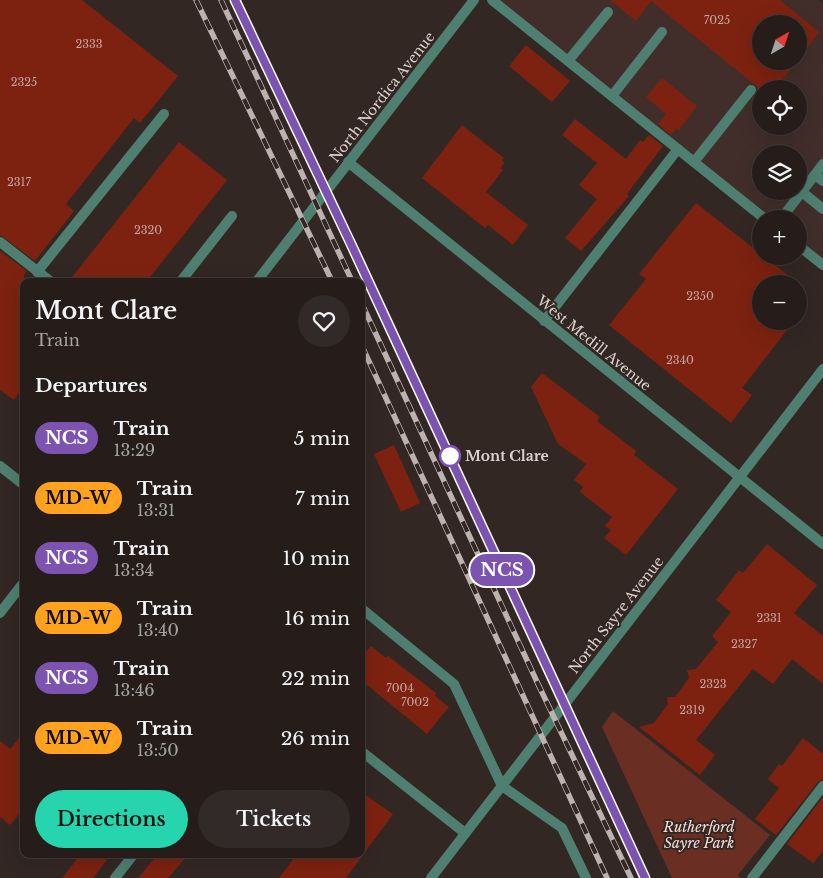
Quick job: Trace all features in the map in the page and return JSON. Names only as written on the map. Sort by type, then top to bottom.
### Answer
[{"type":"street","name":"North Nordica Avenue","points":[[258,278],[474,0]]},
{"type":"street","points":[[492,0],[754,210]]},
{"type":"street","points":[[568,61],[608,12]]},
{"type":"street","points":[[612,96],[662,32]]},
{"type":"street","points":[[694,162],[751,90]]},
{"type":"street","points":[[37,272],[164,114]]},
{"type":"street","points":[[544,321],[678,149]]},
{"type":"street","name":"West Medill Avenue","points":[[348,162],[823,544]]},
{"type":"street","points":[[807,188],[819,178],[823,164]]},
{"type":"street","points":[[807,196],[823,209]]},
{"type":"street","points":[[788,210],[796,200]]},
{"type":"street","points":[[183,278],[232,216]]},
{"type":"street","points":[[0,242],[46,278]]},
{"type":"street","points":[[807,253],[823,266]]},
{"type":"street","name":"North Sayre Avenue","points":[[431,878],[823,369]]},
{"type":"street","points":[[0,466],[20,482]]},
{"type":"street","points":[[0,613],[20,587]]},
{"type":"street","points":[[365,611],[454,684],[502,786],[562,828],[586,878]]},
{"type":"street","points":[[365,754],[465,833]]},
{"type":"street","points":[[752,878],[823,786]]},
{"type":"street","points":[[115,878],[131,858]]},
{"type":"shaded area","points":[[490,0],[818,0],[823,4],[823,265],[807,252],[807,210],[754,210]]},
{"type":"green space","name":"Rutherford Sayre Park","points":[[613,711],[770,835],[738,875],[740,878],[672,878],[602,727]]},
{"type":"building","points":[[0,0],[82,0],[178,76],[140,123],[134,118],[66,204],[74,211],[35,261],[0,235]]},
{"type":"building","points":[[610,0],[780,0],[798,15],[752,15],[752,70],[790,70],[782,80],[752,80],[752,83],[651,1],[636,21]]},
{"type":"building","points":[[808,23],[819,32],[808,47]]},
{"type":"building","points":[[526,45],[570,81],[552,102],[509,66]]},
{"type":"building","points":[[662,78],[697,106],[679,130],[677,128],[671,135],[658,124],[666,114],[646,97]]},
{"type":"building","points":[[575,119],[626,159],[640,140],[643,142],[649,135],[663,146],[627,194],[629,196],[581,251],[565,238],[597,199],[579,185],[597,163],[562,135]]},
{"type":"building","points":[[462,125],[504,158],[501,168],[503,170],[486,192],[528,225],[513,245],[488,225],[485,228],[422,178]]},
{"type":"building","points":[[179,142],[227,180],[149,278],[71,278]]},
{"type":"building","points":[[696,203],[752,247],[752,265],[775,265],[788,275],[752,275],[752,330],[787,330],[742,388],[752,395],[731,423],[609,325],[646,279],[639,274]]},
{"type":"building","points":[[0,251],[27,271],[24,278],[20,278],[20,392],[14,400],[0,390]]},
{"type":"building","points":[[542,373],[600,417],[597,421],[636,451],[634,455],[678,489],[626,555],[604,538],[611,530],[605,526],[612,517],[580,492],[583,487],[574,480],[586,464],[558,444],[531,387]]},
{"type":"building","points":[[394,445],[420,503],[401,512],[374,454]]},
{"type":"building","points":[[767,544],[817,585],[794,613],[823,636],[823,684],[792,659],[773,684],[753,669],[696,740],[715,755],[700,775],[639,727],[654,723],[668,704],[667,697],[675,697],[689,678],[687,670],[696,669],[718,642],[712,636],[731,612],[716,600],[739,570],[743,573]]},
{"type":"building","points":[[371,646],[386,658],[388,656],[436,693],[435,696],[449,707],[427,734],[365,683],[365,653]]},
{"type":"building","points":[[20,737],[20,813],[10,825],[0,817],[0,741],[10,749]]},
{"type":"building","points":[[803,738],[823,754],[823,779],[818,782],[776,835],[755,819],[779,788],[768,779],[779,764],[782,766]]},
{"type":"building","points":[[365,795],[393,814],[365,852]]},
{"type":"building","points":[[823,797],[823,851],[813,863],[787,844]]},
{"type":"building","points":[[78,858],[108,858],[93,878],[62,878]]},
{"type":"building","points":[[155,858],[186,858],[168,878],[138,878]]},
{"type":"building","points":[[294,858],[361,858],[346,878],[279,878]]},
{"type":"railway","points":[[196,0],[331,278]]},
{"type":"railway","points":[[221,0],[351,278]]},
{"type":"railway","points":[[235,0],[351,243],[645,878]]},
{"type":"railway","points":[[365,311],[538,684],[631,878]]},
{"type":"railway","points":[[365,353],[607,878]]},
{"type":"train","name":"NCS","points":[[235,0],[351,244],[645,878]]},
{"type":"place","name":"Mont Clare","points":[[450,456]]}]
